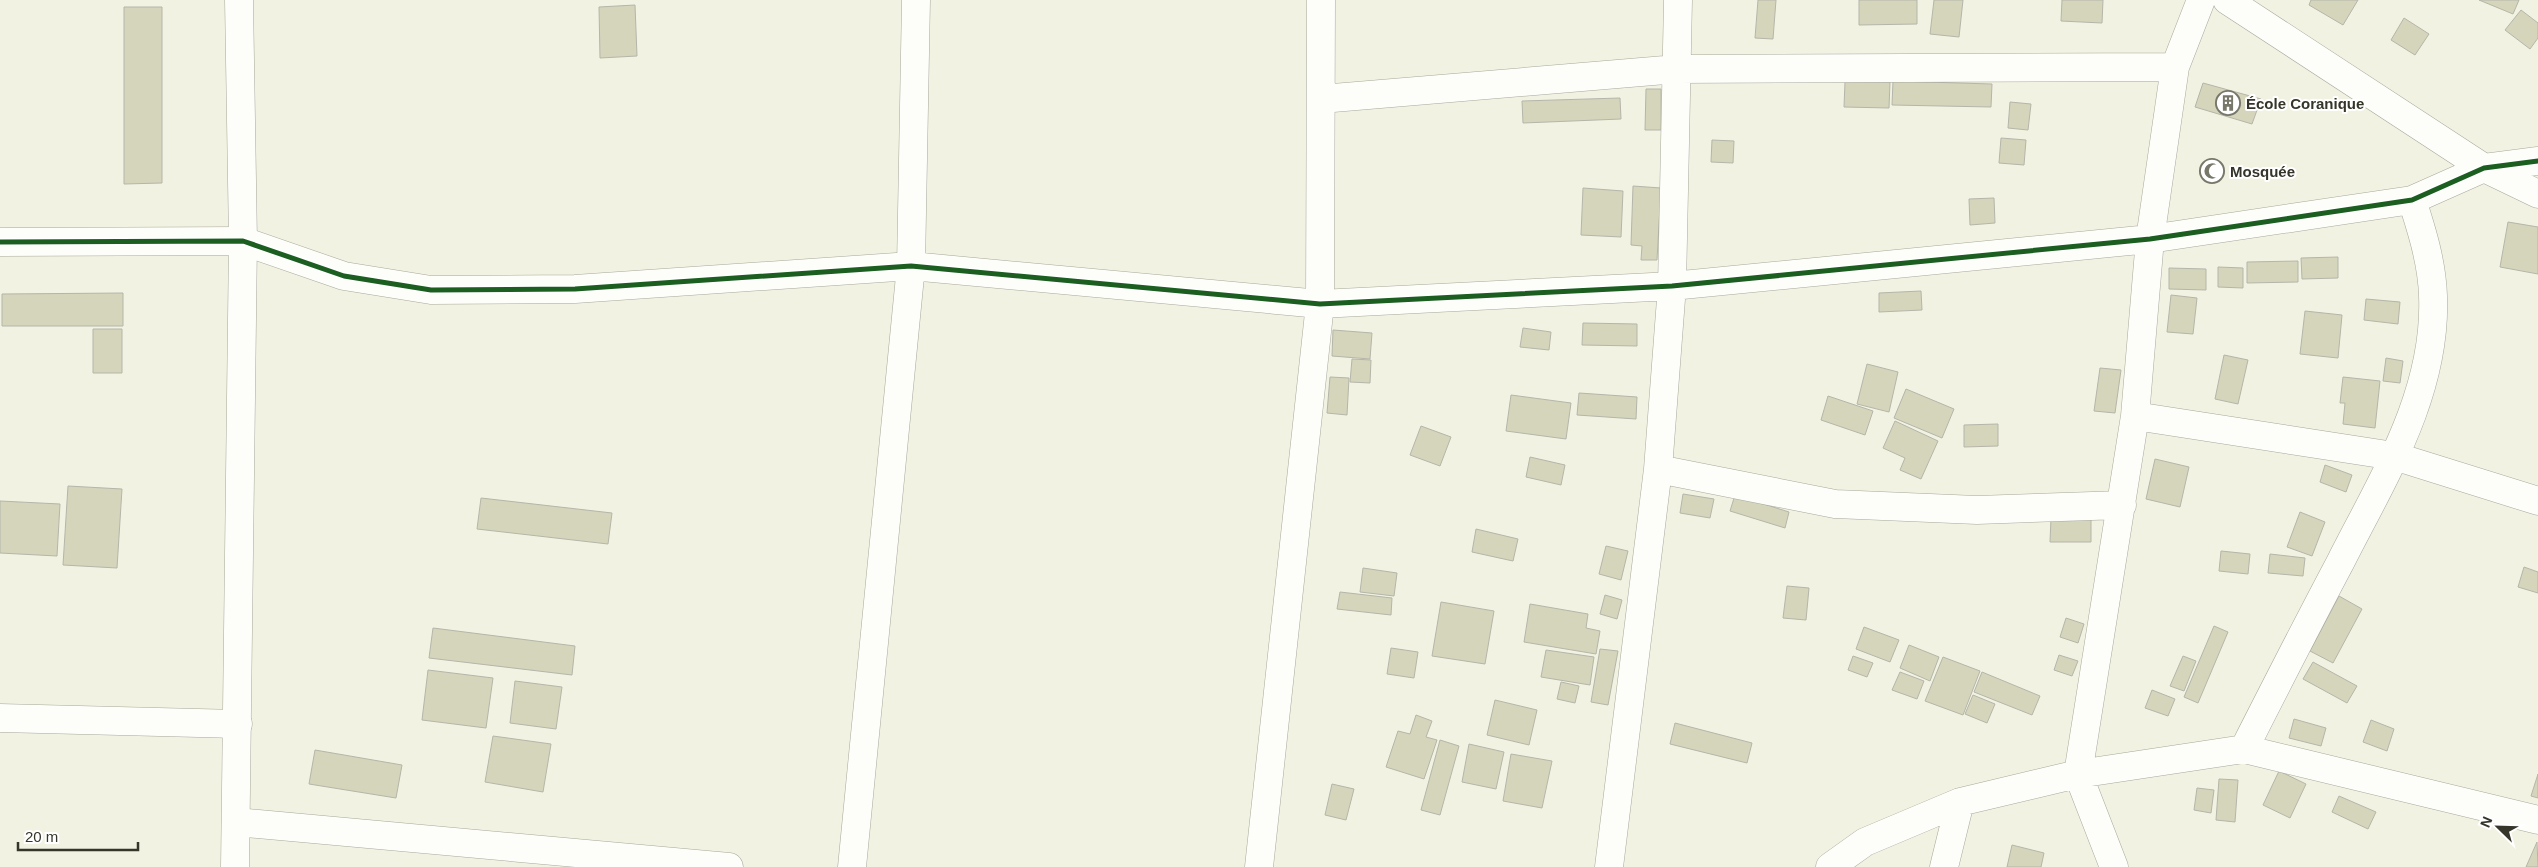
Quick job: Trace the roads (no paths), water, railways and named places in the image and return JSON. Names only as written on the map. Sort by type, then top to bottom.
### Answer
[{"type":"main road","points":[[235,867],[243,241],[239,0]]},
{"type":"main road","points":[[852,867],[911,266],[916,0]]},
{"type":"main road","points":[[1258,867],[1320,304],[1321,0]]},
{"type":"main road","points":[[1609,867],[1658,469],[1672,286],[1678,0]]},
{"type":"main road","points":[[2114,867],[2078,774],[2135,416],[2150,239],[2175,67],[2201,0]]},
{"type":"main road","points":[[2227,0],[2484,168],[2538,194]]},
{"type":"main road","points":[[1320,99],[1677,69],[2175,67]]},
{"type":"main road","points":[[0,242],[243,241],[344,276],[431,290],[575,289],[911,266],[1320,304],[1672,286],[2150,239],[2412,200],[2484,168],[2538,161]]},
{"type":"main road","points":[[2244,749],[2394,456],[2417,405],[2429,347],[2433,296],[2426,245],[2412,200]]},
{"type":"main road","points":[[2135,416],[2394,456],[2538,501]]},
{"type":"main road","points":[[1658,469],[1835,504],[1977,510],[2122,505]]},
{"type":"main road","points":[[0,718],[238,724]]},
{"type":"main road","points":[[1830,867],[1865,842],[1960,802],[2078,774],[2244,749],[2538,820]]},
{"type":"main road","points":[[1944,867],[1960,802]]},
{"type":"main road","points":[[236,822],[729,867]]},
{"type":"place","name":"École Coranique","points":[[2228,103]]},
{"type":"place","name":"Mosquée","points":[[2212,171]]}]
